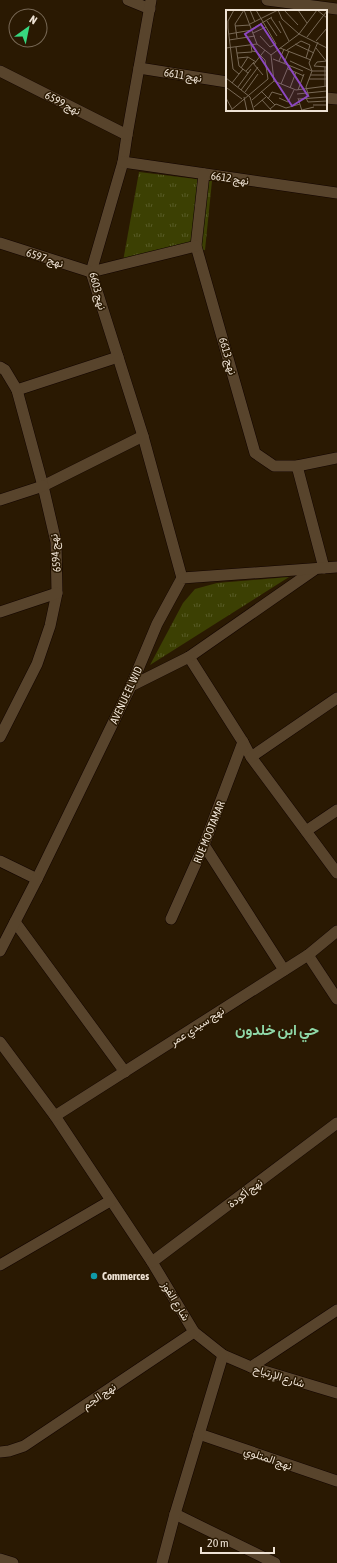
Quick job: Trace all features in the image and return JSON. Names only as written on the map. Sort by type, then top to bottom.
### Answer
[{"type":"street","points":[[128,0],[151,5]]},
{"type":"street","points":[[267,0],[337,9]]},
{"type":"street","name":"نهج 6603","points":[[151,5],[123,162],[91,272],[143,436],[182,578]]},
{"type":"street","name":"نهج 6611","points":[[140,68],[226,82]]},
{"type":"street","name":"نهج 6599","points":[[0,71],[127,135]]},
{"type":"street","points":[[327,98],[337,99]]},
{"type":"street","name":"نهج 6612","points":[[123,162],[337,193]]},
{"type":"street","name":"نهج 6613","points":[[204,174],[196,246],[255,452],[274,466],[297,466],[337,458]]},
{"type":"street","name":"نهج 6597","points":[[0,243],[91,272]]},
{"type":"street","points":[[91,272],[196,246]]},
{"type":"street","points":[[17,390],[118,357]]},
{"type":"street","name":"نهج 6594","points":[[0,737],[37,664],[50,626],[57,593],[56,542],[43,486],[17,390],[2,369]]},
{"type":"street","points":[[0,500],[43,486],[143,436]]},
{"type":"street","points":[[297,466],[319,568]]},
{"type":"street","points":[[182,578],[337,567]]},
{"type":"street","points":[[131,686],[189,657],[319,568]]},
{"type":"street","name":"AVENUE EL WID","points":[[0,952],[131,686],[157,624],[182,578]]},
{"type":"street","points":[[0,612],[57,593]]},
{"type":"street","points":[[189,657],[251,757],[337,873]]},
{"type":"street","points":[[251,757],[337,698]]},
{"type":"street","name":"RUE MOOTAMAR","points":[[171,920],[204,845],[243,742]]},
{"type":"street","points":[[306,831],[337,810]]},
{"type":"street","points":[[204,845],[284,970]]},
{"type":"street","points":[[0,861],[37,879]]},
{"type":"street","points":[[15,922],[125,1072]]},
{"type":"street","name":"نهج سيدي عمر","points":[[55,1116],[308,955],[337,931]]},
{"type":"street","points":[[308,955],[337,999]]},
{"type":"street","name":"شارع الفوز","points":[[0,1042],[55,1116],[110,1201],[152,1262],[194,1332],[223,1355]]},
{"type":"street","name":"نهج أكودة","points":[[152,1262],[337,1123]]},
{"type":"street","points":[[0,1265],[110,1201]]},
{"type":"street","points":[[251,1367],[337,1310]]},
{"type":"street","name":"نهج الجم","points":[[0,1452],[9,1451],[24,1446],[194,1332]]},
{"type":"street","points":[[162,1563],[175,1514],[223,1355]]},
{"type":"street","name":"شارع الإرتياح","points":[[223,1355],[251,1367],[337,1393]]},
{"type":"street","name":"نهج المتلوي","points":[[199,1434],[337,1481]]},
{"type":"street","points":[[175,1514],[275,1563]]},
{"type":"street","points":[[0,1559],[13,1563]]},
{"type":"green space","points":[[139,172],[212,181],[205,250],[122,267]]},
{"type":"green space","points":[[289,577],[150,665],[183,603],[195,589],[217,583]]},
{"type":"place","name":"Commerces","points":[[94,1276]]},
{"type":"district","name":"حي ابن خلدون","points":[[277,1029]]}]
